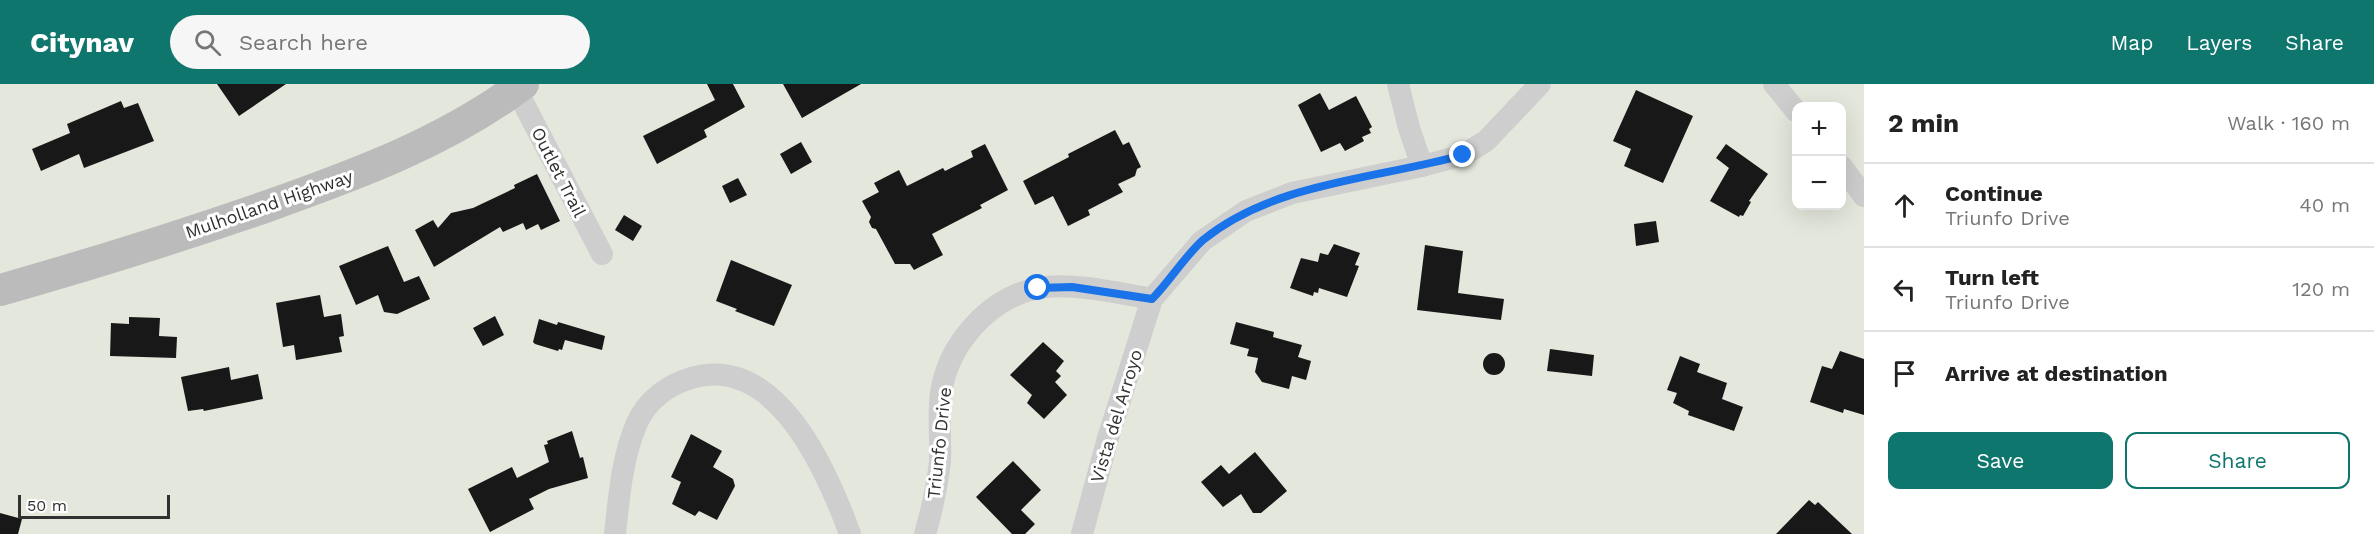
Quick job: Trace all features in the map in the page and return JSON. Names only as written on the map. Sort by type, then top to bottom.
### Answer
[{"type":"main road","name":"Mulholland Highway","points":[[0,290],[200,229],[404,155],[474,116],[519,87]]},
{"type":"street","points":[[1398,84],[1409,128],[1422,166]]},
{"type":"street","points":[[1152,299],[1202,241],[1246,211],[1292,193],[1422,166],[1463,155],[1486,141],[1540,84]]},
{"type":"street","points":[[1774,84],[1792,105]]},
{"type":"street","name":"Outlet Trail","points":[[519,87],[602,254]]},
{"type":"street","points":[[1846,172],[1864,196]]},
{"type":"street","name":"Triunfo Drive","points":[[925,534],[934,501],[940,462],[941,393],[952,356],[979,318],[1011,299],[1038,288],[1072,287],[1152,299]]},
{"type":"street","name":"Vista del Arroyo","points":[[1082,534],[1108,438],[1152,299]]},
{"type":"street","points":[[615,534],[622,474],[637,422],[652,399],[678,382],[706,374],[745,380],[770,395],[800,429],[835,492],[850,534]]},
{"type":"shaded area","points":[[0,84],[1864,84],[1864,534],[0,534]]},
{"type":"building","points":[[217,84],[286,84],[239,116]]},
{"type":"building","points":[[707,84],[733,84],[745,107],[704,130],[707,137],[657,164],[643,136],[715,100]]},
{"type":"building","points":[[783,84],[861,84],[802,118]]},
{"type":"building","points":[[1636,90],[1693,116],[1663,183],[1624,166],[1631,149],[1613,141]]},
{"type":"building","points":[[1320,93],[1329,110],[1356,96],[1372,127],[1369,129],[1371,133],[1362,137],[1364,141],[1345,151],[1340,143],[1321,152],[1298,105]]},
{"type":"building","points":[[121,101],[124,108],[138,103],[154,141],[84,168],[79,154],[41,171],[32,149],[70,133],[67,124]]},
{"type":"building","points":[[1115,130],[1123,145],[1129,142],[1141,167],[1137,169],[1135,176],[1118,184],[1123,192],[1088,210],[1090,215],[1068,226],[1053,196],[1035,205],[1023,181]]},
{"type":"building","points":[[801,142],[812,162],[791,174],[780,154]]},
{"type":"building","points":[[985,144],[1008,190],[980,205],[982,208],[932,234],[943,255],[914,270],[910,264],[895,264],[876,229],[872,228],[869,222],[871,217],[862,201],[879,192],[874,183],[899,170],[907,186],[943,168],[945,171],[973,157],[971,151]]},
{"type":"building","points":[[1726,144],[1768,174],[1749,201],[1751,202],[1743,216],[1739,217],[1710,201],[1729,168],[1716,158]]},
{"type":"building","points":[[537,174],[560,221],[541,230],[538,224],[526,230],[523,223],[503,232],[500,227],[434,267],[415,230],[433,220],[438,228],[451,213],[473,208],[515,188],[514,185]]},
{"type":"building","points":[[738,178],[747,195],[730,203],[722,186]]},
{"type":"building","points":[[624,215],[642,226],[633,241],[615,230]]},
{"type":"building","points":[[1656,221],[1659,242],[1636,246],[1634,224]]},
{"type":"building","points":[[1334,244],[1360,253],[1355,265],[1359,266],[1347,297],[1319,288],[1318,293],[1314,292],[1313,296],[1290,288],[1301,258],[1318,262],[1320,253],[1328,255]]},
{"type":"building","points":[[1425,245],[1463,251],[1458,293],[1504,299],[1501,320],[1417,310]]},
{"type":"building","points":[[388,246],[404,282],[419,276],[430,299],[397,314],[384,312],[378,295],[356,305],[339,266]]},
{"type":"building","points":[[731,260],[792,285],[774,326],[716,301]]},
{"type":"building","points":[[320,295],[324,317],[341,314],[344,336],[339,337],[342,352],[296,360],[294,345],[283,347],[276,303]]},
{"type":"building","points":[[495,316],[504,335],[483,346],[473,328]]},
{"type":"building","points":[[129,317],[160,318],[159,336],[177,337],[176,358],[110,356],[111,323],[129,324]]},
{"type":"building","points":[[539,319],[557,325],[558,322],[605,336],[602,350],[565,340],[562,350],[558,351],[535,344],[533,342]]},
{"type":"building","points":[[1236,322],[1274,332],[1273,337],[1302,345],[1298,357],[1311,361],[1306,380],[1292,376],[1289,389],[1262,382],[1255,372],[1258,358],[1247,356],[1249,349],[1230,344]]},
{"type":"building","points":[[1043,342],[1064,361],[1056,371],[1061,376],[1055,382],[1067,395],[1044,419],[1027,403],[1032,395],[1010,375]]},
{"type":"building","points":[[1550,349],[1594,355],[1592,376],[1547,371]]},
{"type":"building","points":[[1840,351],[1864,359],[1864,415],[1844,409],[1843,413],[1810,402],[1822,366],[1832,369]]},
{"type":"building","points":[[1494,353],[1502,356],[1505,364],[1502,372],[1494,375],[1486,372],[1483,364],[1486,356]]},
{"type":"building","points":[[1680,356],[1700,364],[1697,372],[1727,383],[1722,399],[1743,407],[1734,431],[1688,415],[1689,411],[1673,403],[1677,393],[1667,390]]},
{"type":"building","points":[[229,367],[231,380],[258,374],[263,399],[204,411],[203,409],[188,411],[181,377]]},
{"type":"building","points":[[572,431],[580,458],[583,457],[588,478],[549,489],[529,499],[534,509],[490,532],[468,489],[512,467],[517,478],[549,462],[544,445],[548,444],[547,441]]},
{"type":"building","points":[[691,434],[722,451],[713,467],[733,479],[735,486],[717,520],[699,511],[695,516],[672,504],[681,482],[671,477]]},
{"type":"building","points":[[1255,452],[1287,491],[1261,513],[1253,513],[1241,494],[1223,507],[1201,482],[1221,465],[1229,474]]},
{"type":"building","points":[[1013,461],[1041,490],[1021,510],[1035,524],[1025,534],[1012,534],[976,497]]},
{"type":"building","points":[[1809,500],[1815,505],[1818,502],[1852,534],[1776,534]]},
{"type":"building","points":[[0,513],[22,519],[18,534],[0,534]]},
{"type":"route","points":[[1038,288],[1072,287],[1152,299],[1202,241],[1246,211],[1292,193],[1422,166],[1463,155]]}]
